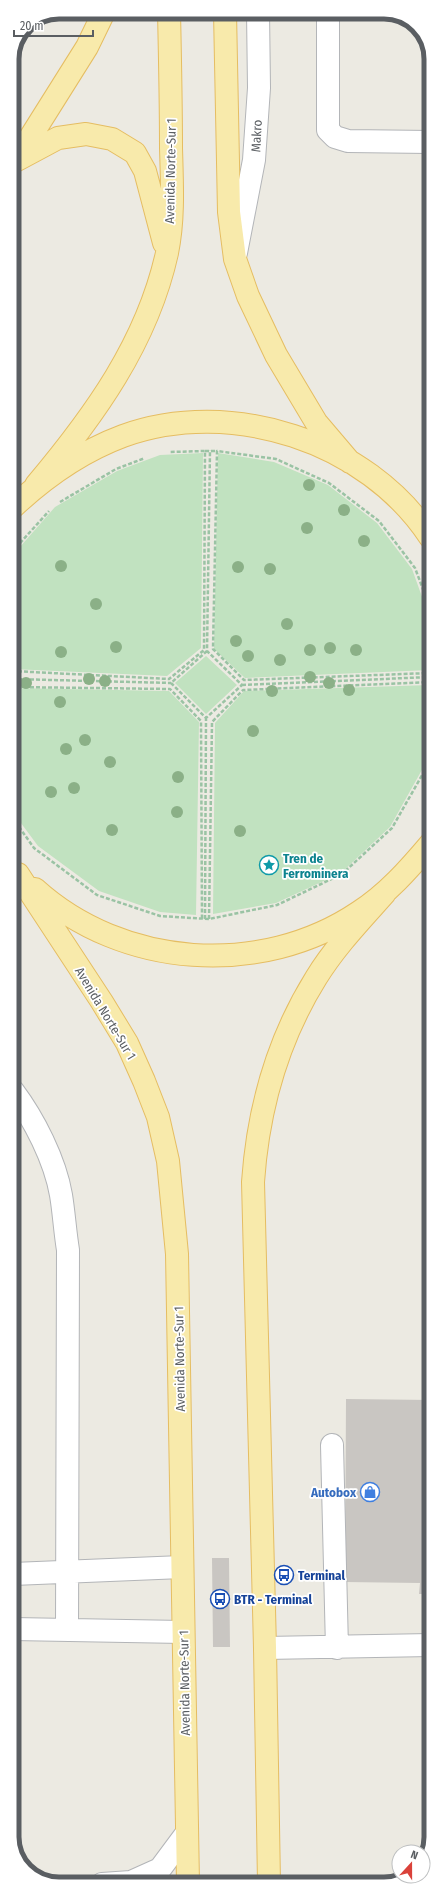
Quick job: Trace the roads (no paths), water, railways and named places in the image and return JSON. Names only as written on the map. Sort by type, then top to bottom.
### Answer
[{"type":"main road","points":[[19,155],[87,47],[101,19]]},
{"type":"main road","name":"Avenida Norte-Sur 1","points":[[36,485],[70,444],[102,400],[134,346],[153,302],[167,253],[172,211],[169,19]]},
{"type":"main road","points":[[225,19],[229,212],[235,258],[248,296],[276,355],[316,422],[350,462]]},
{"type":"main road","points":[[19,160],[58,138],[86,134],[112,139],[135,153],[146,172],[167,253]]},
{"type":"main road","points":[[19,501],[36,485],[63,466],[124,436],[156,427],[189,423],[223,422],[256,426],[289,434],[321,446],[350,462],[378,481],[424,521]]},
{"type":"main road","points":[[403,504],[424,530]]},
{"type":"main road","points":[[269,1877],[265,1648],[253,1190],[255,1147],[261,1116],[275,1067],[294,1020],[316,978],[341,943],[385,893],[409,870],[424,851]]},
{"type":"main road","points":[[19,875],[43,897],[71,916],[101,932],[132,944],[165,952],[198,956],[232,955],[266,951],[298,942],[329,929],[358,913],[385,893]]},
{"type":"main road","name":"Avenida Norte-Sur 1","points":[[19,877],[102,1002],[127,1043],[158,1117],[168,1161],[177,1254],[188,1877]]},
{"type":"street","name":"Makro","points":[[235,258],[254,160],[258,88],[258,19]]},
{"type":"street","points":[[328,19],[328,130],[335,138],[348,141],[424,142]]},
{"type":"street","points":[[19,1104],[47,1150],[60,1193],[68,1250],[67,1630]]},
{"type":"street","points":[[332,1445],[337,1648]]},
{"type":"street","points":[[19,1574],[182,1567]]},
{"type":"street","points":[[19,1629],[183,1632]]},
{"type":"street","points":[[265,1648],[337,1648],[424,1645]]},
{"type":"street","points":[[142,1877],[160,1869],[186,1834]]},
{"type":"place","name":"Tren de Ferrominera","points":[[269,865]]},
{"type":"place","name":"Autobox","points":[[370,1492]]},
{"type":"place","name":"Terminal","points":[[284,1575]]},
{"type":"place","name":"BTR - Terminal","points":[[220,1599]]}]
